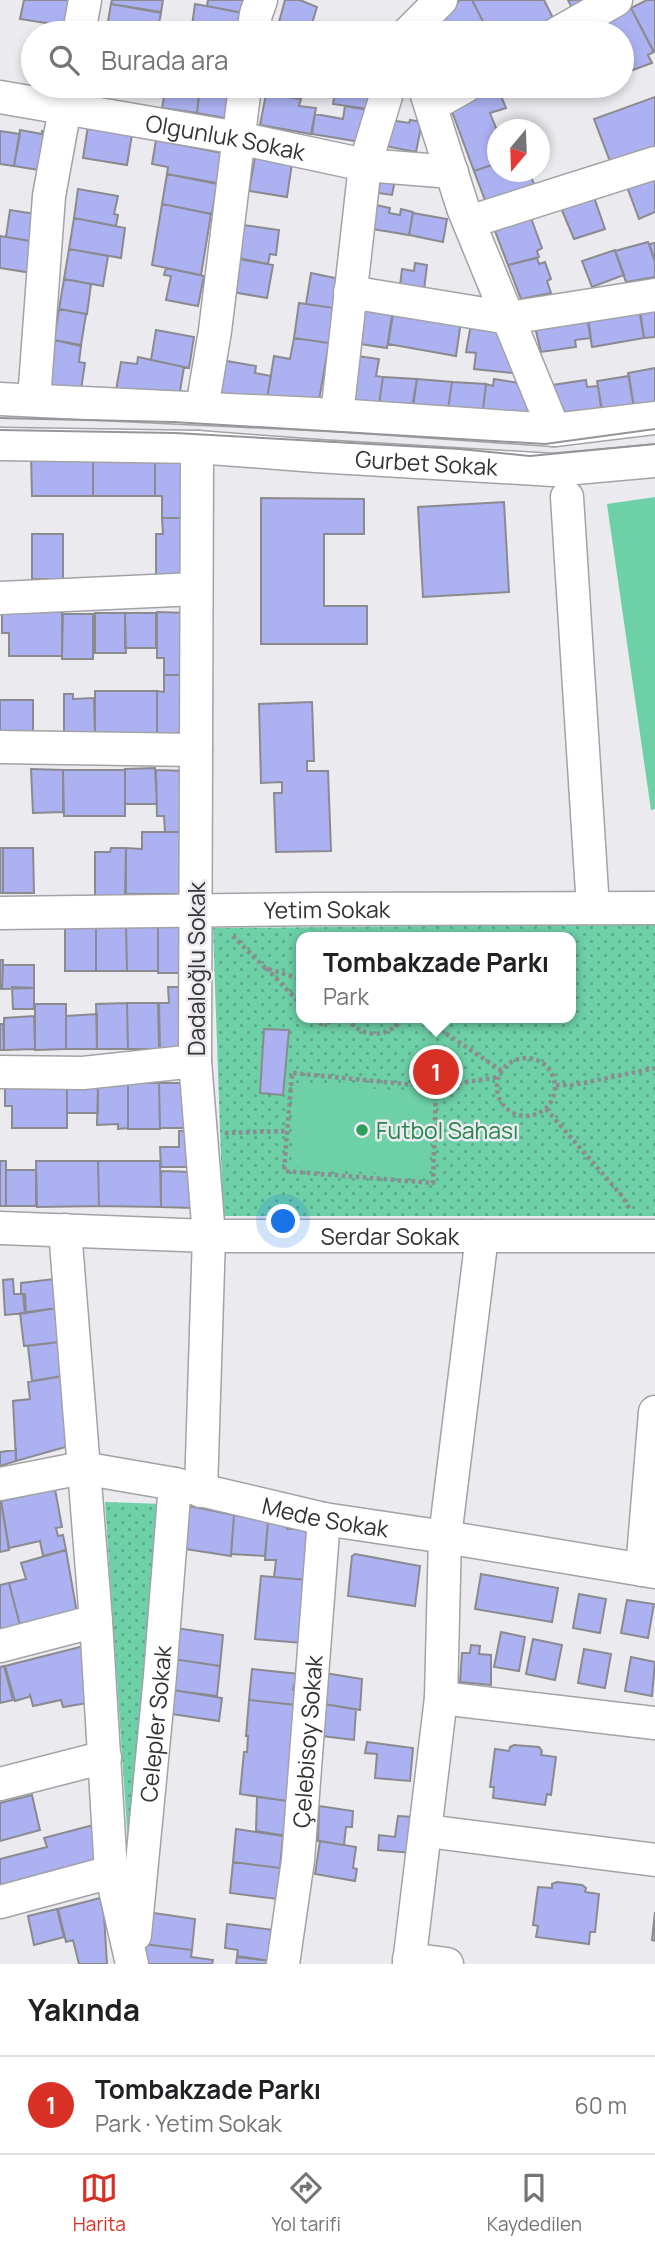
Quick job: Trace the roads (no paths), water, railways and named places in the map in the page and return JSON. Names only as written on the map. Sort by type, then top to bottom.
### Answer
[{"type":"street","points":[[81,21],[85,0]]},
{"type":"street","points":[[255,21],[261,0]]},
{"type":"street","points":[[420,21],[441,0]]},
{"type":"street","points":[[579,21],[616,0]]},
{"type":"street","name":"Olgunluk Sokak","points":[[0,97],[21,97]]},
{"type":"street","points":[[34,400],[49,195],[67,98]]},
{"type":"street","name":"Olgunluk Sokak","points":[[67,98],[365,165],[452,172]]},
{"type":"street","points":[[202,408],[215,331],[243,98]]},
{"type":"street","points":[[337,415],[365,165],[385,98]]},
{"type":"street","points":[[429,98],[468,222],[554,430]]},
{"type":"street","points":[[468,222],[655,163]]},
{"type":"street","points":[[350,292],[509,318],[655,295]]},
{"type":"street","points":[[0,400],[337,415],[554,430],[655,418]]},
{"type":"street","name":"Gurbet Sokak","points":[[0,444],[198,447],[553,470],[655,461]]},
{"type":"street","name":"Dadaloğlu Sokak","points":[[188,1488],[209,1236],[195,1061],[202,911],[196,750],[198,447]]},
{"type":"street","points":[[567,497],[593,908]]},
{"type":"street","points":[[0,598],[196,589]]},
{"type":"street","points":[[0,747],[196,750]]},
{"type":"street","name":"Yetim Sokak","points":[[0,913],[655,908]]},
{"type":"street","points":[[0,1072],[83,1073],[195,1061]]},
{"type":"street","name":"Serdar Sokak","points":[[0,1228],[209,1236],[649,1236]]},
{"type":"street","points":[[65,1230],[96,1621],[111,1872],[132,1964]]},
{"type":"street","points":[[447,1964],[409,1962],[427,1831],[441,1698],[445,1536],[482,1236]]},
{"type":"street","points":[[649,1571],[655,1412]]},
{"type":"street","name":"Mede Sokak","points":[[0,1484],[82,1468],[188,1488],[324,1519],[445,1536],[649,1571]]},
{"type":"street","name":"Celepler Sokak","points":[[132,1964],[160,1676],[188,1488]]},
{"type":"street","name":"Çelebisoy Sokak","points":[[283,1964],[298,1860],[324,1519]]},
{"type":"street","points":[[0,1646],[96,1621]]},
{"type":"street","points":[[441,1698],[655,1723]]},
{"type":"street","points":[[0,1784],[105,1758]]},
{"type":"street","points":[[427,1831],[655,1860]]},
{"type":"street","points":[[0,1902],[111,1872]]},
{"type":"tram line","points":[[0,418],[173,422],[545,444],[655,429]]},
{"type":"tram line","points":[[0,430],[175,433],[460,449],[530,456],[655,444]]},
{"type":"place","name":"Tombakzade Parkı","points":[[436,1072]]},
{"type":"place","name":"Futbol Sahası","points":[[362,1130]]}]
